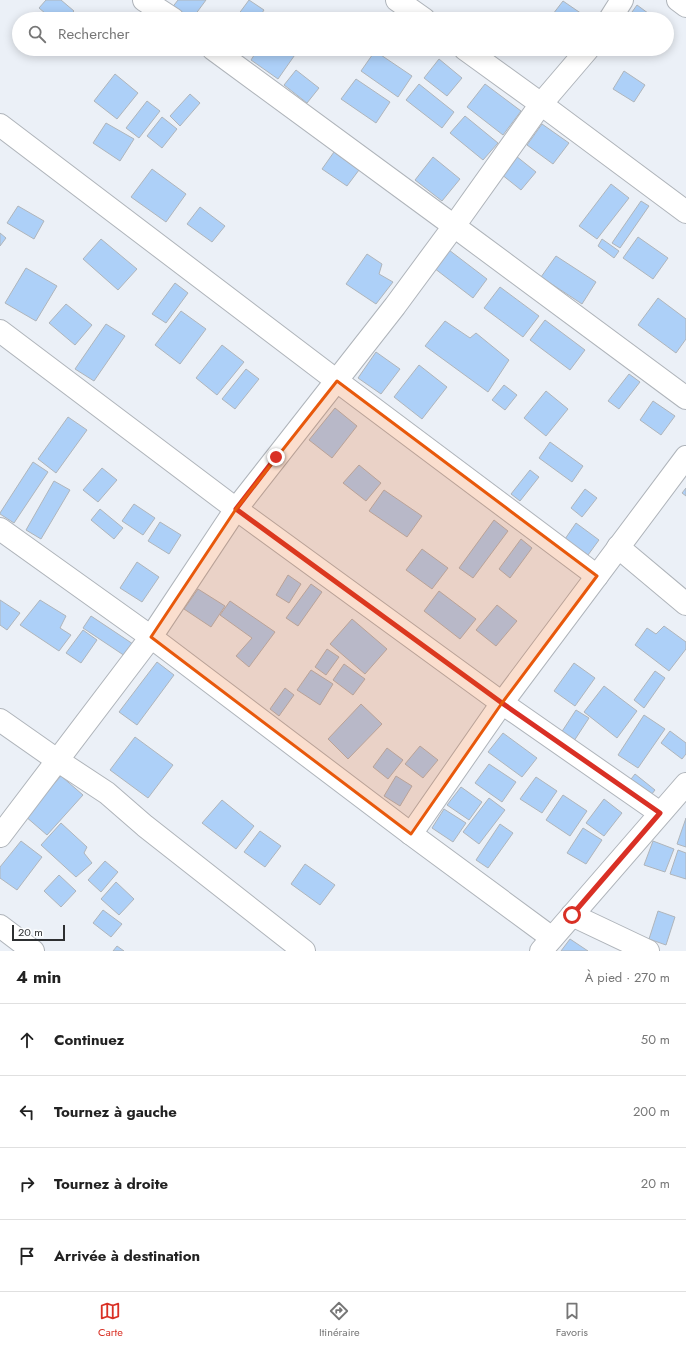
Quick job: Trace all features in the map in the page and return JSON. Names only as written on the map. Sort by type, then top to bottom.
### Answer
[{"type":"street","points":[[144,0],[162,12]]},
{"type":"street","points":[[397,0],[414,12]]},
{"type":"street","points":[[614,12],[622,0]]},
{"type":"street","points":[[678,0],[686,6]]},
{"type":"street","points":[[223,56],[686,398]]},
{"type":"street","points":[[475,56],[686,212]]},
{"type":"street","points":[[0,836],[151,637],[236,509],[395,306],[541,104],[582,56]]},
{"type":"street","points":[[0,125],[597,576]]},
{"type":"street","points":[[0,331],[236,509],[502,703],[660,813]]},
{"type":"street","points":[[411,834],[502,703],[686,457]]},
{"type":"street","points":[[0,529],[151,637],[411,834],[547,944],[660,813],[684,790]]},
{"type":"street","points":[[618,548],[686,604]]},
{"type":"street","points":[[0,720],[107,793],[146,826],[304,951]]},
{"type":"street","points":[[572,915],[648,951]]},
{"type":"street","points":[[0,926],[33,951]]},
{"type":"highlighted area","points":[[337,381],[597,576],[502,703],[411,834],[151,637],[236,509]]},
{"type":"building","points":[[46,0],[61,0],[74,11],[44,12],[39,8]]},
{"type":"building","points":[[178,0],[206,0],[197,12],[175,12],[171,9]]},
{"type":"building","points":[[249,0],[264,10],[263,12],[240,12]]},
{"type":"building","points":[[563,1],[579,12],[555,12]]},
{"type":"building","points":[[637,5],[646,12],[632,12]]},
{"type":"building","points":[[254,56],[294,56],[278,79],[251,60]]},
{"type":"building","points":[[372,56],[382,56],[412,76],[398,97],[361,71]]},
{"type":"building","points":[[439,59],[462,78],[447,96],[424,78]]},
{"type":"building","points":[[296,70],[319,88],[307,103],[284,85]]},
{"type":"building","points":[[624,71],[645,85],[634,102],[613,89]]},
{"type":"building","points":[[115,74],[138,93],[117,119],[94,101]]},
{"type":"building","points":[[356,79],[390,102],[376,123],[341,99]]},
{"type":"building","points":[[419,84],[454,112],[442,128],[406,100]]},
{"type":"building","points":[[485,84],[521,111],[503,135],[467,107]]},
{"type":"building","points":[[190,94],[200,103],[180,126],[170,116]]},
{"type":"building","points":[[147,101],[160,111],[139,138],[126,128]]},
{"type":"building","points":[[465,116],[498,143],[483,160],[450,133]]},
{"type":"building","points":[[162,117],[177,129],[162,148],[147,136]]},
{"type":"building","points":[[106,123],[134,139],[120,161],[93,143]]},
{"type":"building","points":[[542,124],[569,143],[553,164],[527,145]]},
{"type":"building","points":[[334,152],[359,170],[347,186],[322,169]]},
{"type":"building","points":[[516,156],[536,172],[521,190],[501,174]]},
{"type":"building","points":[[433,157],[460,179],[442,201],[415,180]]},
{"type":"building","points":[[152,169],[186,194],[166,222],[131,197]]},
{"type":"building","points":[[611,184],[629,198],[597,239],[579,226]]},
{"type":"building","points":[[641,201],[649,206],[620,248],[612,243]]},
{"type":"building","points":[[18,206],[44,221],[34,239],[7,223]]},
{"type":"building","points":[[200,207],[225,226],[212,242],[187,224]]},
{"type":"building","points":[[0,233],[6,238],[0,246]]},
{"type":"building","points":[[638,237],[668,258],[653,279],[623,258]]},
{"type":"building","points":[[101,239],[137,269],[118,290],[83,259]]},
{"type":"building","points":[[602,239],[619,251],[614,258],[598,246]]},
{"type":"building","points":[[449,250],[487,279],[473,298],[434,268]]},
{"type":"building","points":[[367,254],[382,264],[379,274],[393,282],[376,304],[346,284]]},
{"type":"building","points":[[556,256],[596,282],[582,304],[541,277]]},
{"type":"building","points":[[26,268],[57,286],[36,321],[5,303]]},
{"type":"building","points":[[175,283],[188,293],[166,323],[152,314]]},
{"type":"building","points":[[500,287],[539,316],[523,337],[484,308]]},
{"type":"building","points":[[658,298],[686,319],[686,339],[676,353],[638,325]]},
{"type":"building","points":[[66,304],[92,325],[75,345],[49,323]]},
{"type":"building","points":[[181,311],[206,329],[180,364],[155,345]]},
{"type":"building","points":[[545,320],[585,350],[570,370],[530,340]]},
{"type":"building","points":[[445,321],[470,338],[476,333],[509,360],[488,392],[425,346]]},
{"type":"building","points":[[106,324],[125,336],[94,381],[75,369]]},
{"type":"building","points":[[222,345],[244,362],[217,395],[196,378]]},
{"type":"building","points":[[376,352],[400,369],[381,394],[358,378]]},
{"type":"building","points":[[419,365],[447,387],[422,419],[394,397]]},
{"type":"building","points":[[246,369],[259,379],[235,409],[222,399]]},
{"type":"building","points":[[629,374],[640,382],[619,409],[608,401]]},
{"type":"building","points":[[504,385],[517,395],[505,410],[492,400]]},
{"type":"building","points":[[546,391],[568,409],[546,436],[524,418]]},
{"type":"building","points":[[653,401],[675,416],[661,435],[640,420]]},
{"type":"building","points":[[335,408],[357,426],[332,458],[309,440]]},
{"type":"building","points":[[68,417],[87,430],[56,473],[38,459]]},
{"type":"building","points":[[550,442],[583,466],[572,482],[539,458]]},
{"type":"building","points":[[33,462],[48,472],[14,523],[0,513]]},
{"type":"building","points":[[359,465],[381,483],[366,501],[343,483]]},
{"type":"building","points":[[102,468],[117,480],[98,502],[83,490]]},
{"type":"building","points":[[530,470],[539,477],[520,501],[511,494]]},
{"type":"building","points":[[54,481],[70,490],[41,539],[26,530]]},
{"type":"building","points":[[686,488],[686,496],[682,493]]},
{"type":"building","points":[[585,489],[597,498],[582,517],[571,508]]},
{"type":"building","points":[[384,490],[422,516],[407,537],[369,511]]},
{"type":"building","points":[[134,504],[155,518],[143,535],[122,521]]},
{"type":"building","points":[[100,509],[123,528],[114,539],[91,520]]},
{"type":"building","points":[[494,520],[508,531],[473,578],[459,568]]},
{"type":"building","points":[[160,522],[181,535],[169,554],[148,541]]},
{"type":"building","points":[[576,523],[599,540],[588,555],[565,539]]},
{"type":"building","points":[[521,539],[532,548],[510,578],[499,569]]},
{"type":"building","points":[[422,549],[448,568],[432,589],[406,570]]},
{"type":"building","points":[[137,562],[159,577],[142,602],[120,588]]},
{"type":"building","points":[[288,575],[301,584],[289,603],[276,595]]},
{"type":"building","points":[[311,584],[322,592],[298,626],[286,618]]},
{"type":"building","points":[[198,589],[225,606],[211,627],[184,609]]},
{"type":"building","points":[[439,591],[476,619],[460,639],[424,611]]},
{"type":"building","points":[[0,600],[20,613],[7,630],[0,625]]},
{"type":"building","points":[[40,600],[66,616],[60,628],[71,635],[59,651],[20,625]]},
{"type":"building","points":[[230,601],[275,632],[249,667],[236,656],[252,638],[220,615]]},
{"type":"building","points":[[497,605],[517,621],[496,646],[476,630]]},
{"type":"building","points":[[91,616],[136,646],[128,658],[83,628]]},
{"type":"building","points":[[352,619],[387,649],[365,674],[330,644]]},
{"type":"building","points":[[664,626],[686,642],[686,649],[669,671],[635,645],[647,628],[656,634]]},
{"type":"building","points":[[83,630],[97,640],[81,663],[66,653]]},
{"type":"building","points":[[327,649],[339,657],[326,675],[315,667]]},
{"type":"building","points":[[157,662],[174,675],[137,725],[119,712]]},
{"type":"building","points":[[574,663],[595,678],[575,706],[554,691]]},
{"type":"building","points":[[344,664],[365,679],[353,695],[333,680]]},
{"type":"building","points":[[311,670],[333,684],[320,705],[297,690]]},
{"type":"building","points":[[655,671],[665,678],[644,708],[634,700]]},
{"type":"building","points":[[604,686],[637,711],[617,738],[584,712]]},
{"type":"building","points":[[285,688],[294,695],[279,716],[270,709]]},
{"type":"building","points":[[361,704],[382,724],[348,759],[328,739]]},
{"type":"building","points":[[576,710],[589,718],[572,744],[559,736]]},
{"type":"building","points":[[644,715],[665,729],[638,768],[618,755]]},
{"type":"building","points":[[670,731],[686,743],[686,754],[682,759],[661,743]]},
{"type":"building","points":[[503,733],[537,758],[522,777],[488,752]]},
{"type":"building","points":[[135,737],[173,765],[148,798],[110,770]]},
{"type":"building","points":[[420,746],[438,760],[423,778],[405,764]]},
{"type":"building","points":[[387,748],[403,760],[388,779],[373,767]]},
{"type":"building","points":[[489,764],[516,782],[502,802],[475,783]]},
{"type":"building","points":[[635,774],[655,790],[648,799],[628,783]]},
{"type":"building","points":[[61,776],[83,795],[47,835],[25,816]]},
{"type":"building","points":[[396,776],[412,786],[400,806],[384,796]]},
{"type":"building","points":[[536,777],[557,791],[542,813],[520,799]]},
{"type":"building","points":[[461,787],[482,802],[469,820],[447,805]]},
{"type":"building","points":[[563,795],[587,811],[570,836],[546,820]]},
{"type":"building","points":[[489,798],[505,810],[479,844],[463,832]]},
{"type":"building","points":[[604,799],[622,813],[604,836],[586,823]]},
{"type":"building","points":[[222,800],[254,826],[236,849],[202,823]]},
{"type":"building","points":[[444,809],[466,823],[453,842],[432,828]]},
{"type":"building","points":[[686,818],[686,847],[677,844]]},
{"type":"building","points":[[61,823],[87,847],[84,853],[92,863],[76,877],[41,845]]},
{"type":"building","points":[[500,824],[513,833],[488,868],[476,860]]},
{"type":"building","points":[[583,828],[602,840],[586,864],[567,853]]},
{"type":"building","points":[[260,831],[281,846],[265,867],[244,852]]},
{"type":"building","points":[[21,841],[42,857],[17,890],[0,878],[0,867]]},
{"type":"building","points":[[653,841],[674,849],[665,872],[644,865]]},
{"type":"building","points":[[678,850],[686,853],[686,879],[670,874]]},
{"type":"building","points":[[105,861],[118,872],[101,892],[88,880]]},
{"type":"building","points":[[305,864],[335,885],[320,905],[291,884]]},
{"type":"building","points":[[59,875],[76,891],[61,907],[44,891]]},
{"type":"building","points":[[116,882],[134,899],[119,915],[101,899]]},
{"type":"building","points":[[103,910],[122,924],[111,937],[93,923]]},
{"type":"building","points":[[658,911],[675,917],[666,945],[649,939]]},
{"type":"building","points":[[570,939],[588,951],[561,951]]},
{"type":"building","points":[[117,946],[124,951],[113,951]]},
{"type":"route","points":[[276,457],[236,509],[502,703],[660,813],[572,915]]}]
